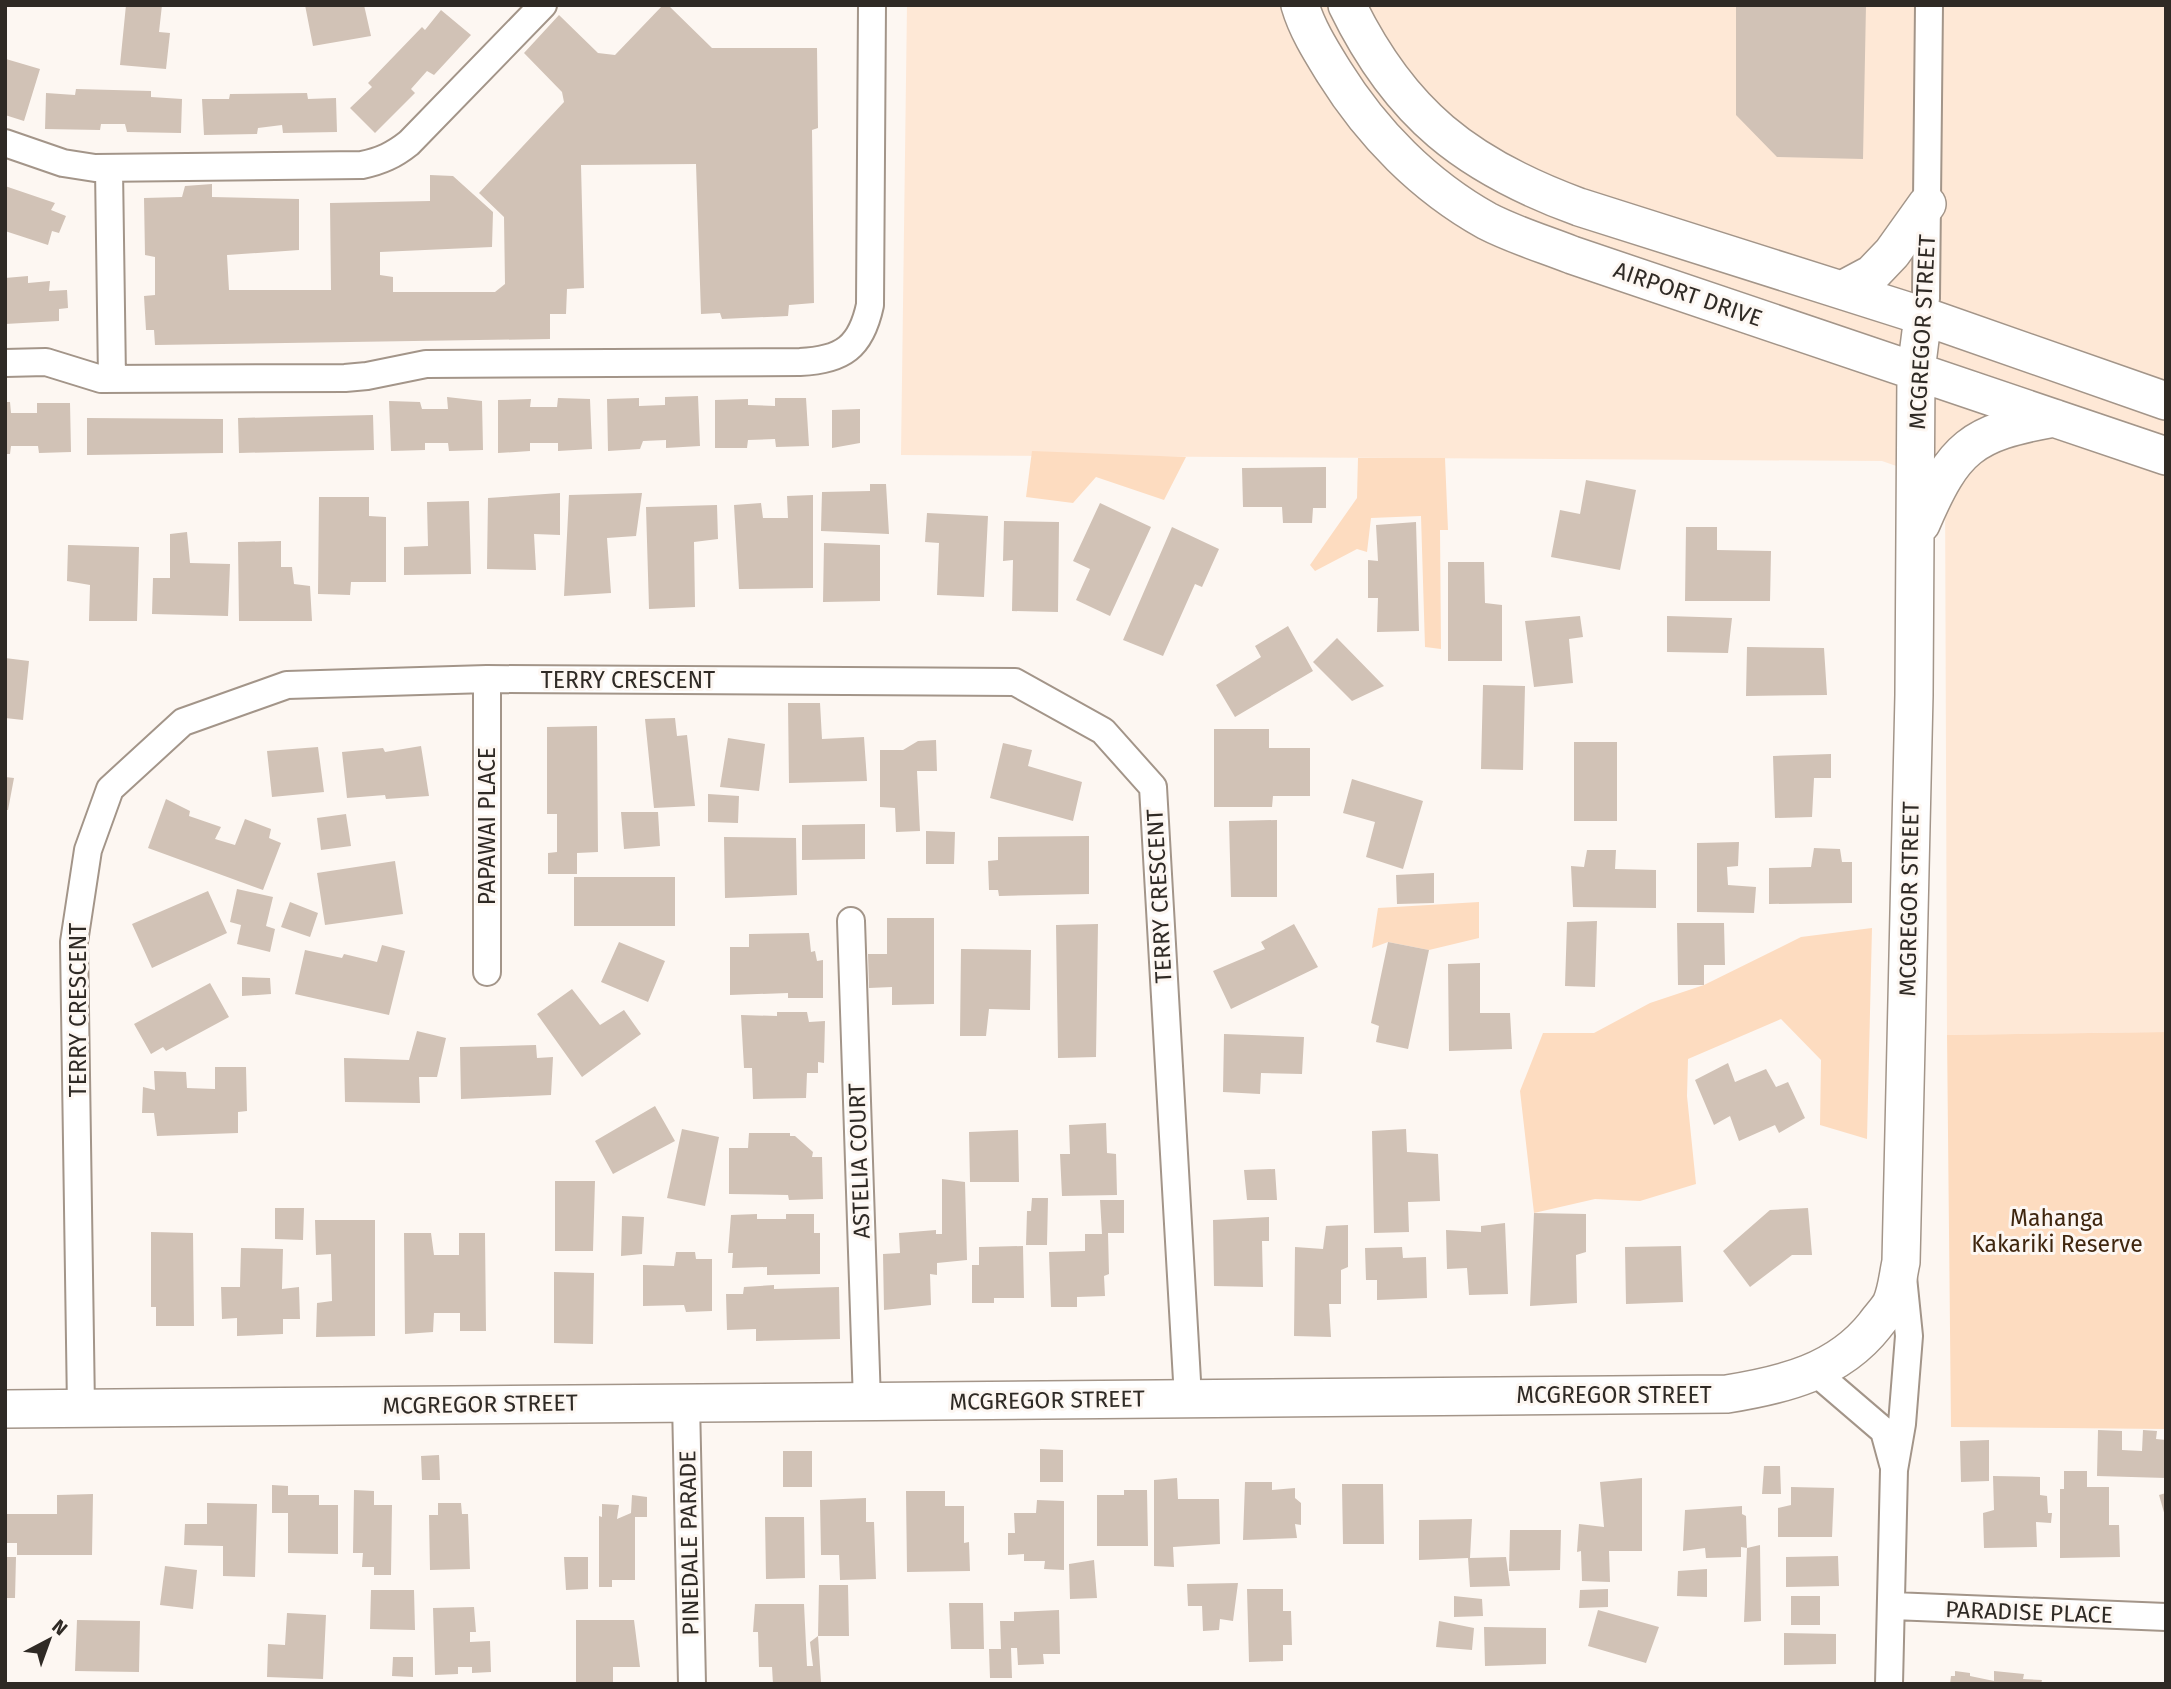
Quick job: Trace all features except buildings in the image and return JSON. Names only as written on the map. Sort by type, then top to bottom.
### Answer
[{"type":"street","points":[[5,363],[46,362],[88,376],[112,379],[345,378],[426,364],[800,362],[819,361],[839,355],[856,342],[862,332],[870,304],[872,5]]},
{"type":"street","name":"AIRPORT DRIVE","points":[[1300,5],[1322,52],[1348,94],[1377,132],[1409,165],[1487,220],[1561,251],[2166,456]]},
{"type":"street","points":[[1347,5],[1362,36],[1387,74],[1417,110],[1453,142],[1490,168],[1535,191],[1923,316],[2166,401]]},
{"type":"street","name":"MCGREGOR STREET","points":[[5,1409],[1727,1394],[1774,1387],[1845,1355],[1868,1334],[1891,1304],[1901,1262],[1916,535],[1916,371],[1926,298],[1929,5]]},
{"type":"street","points":[[5,143],[63,163],[109,169],[362,164],[386,159],[408,143],[527,11]]},
{"type":"street","points":[[109,169],[112,379]]},
{"type":"street","points":[[1842,290],[1872,274],[1892,253],[1927,204]]},
{"type":"street","points":[[1916,535],[1932,498],[1953,461],[1976,441],[2014,426],[2055,418]]},
{"type":"street","name":"PAPAWAI PLACE","points":[[487,679],[487,972]]},
{"type":"street","name":"TERRY CRESCENT","points":[[81,1408],[74,942],[88,850],[110,789],[183,722],[287,685],[487,679],[1015,682],[1103,731],[1153,787],[1188,1398]]},
{"type":"street","name":"ASTELIA COURT","points":[[851,920],[867,1402]]},
{"type":"street","points":[[1889,1684],[1893,1606],[1894,1469],[1902,1424],[1909,1336],[1901,1262]]},
{"type":"street","points":[[1814,1371],[1884,1431],[1894,1469]]},
{"type":"street","name":"PINEDALE PARADE","points":[[686,1402],[692,1684]]},
{"type":"street","name":"PARADISE PLACE","points":[[1893,1606],[2166,1617]]},
{"type":"shaded area","points":[[907,5],[2166,5],[2166,1032],[1947,1035],[1945,483],[1882,461],[901,455]]},
{"type":"green space","points":[[1032,451],[1186,457],[1164,500],[1096,477],[1073,503],[1026,497]]},
{"type":"green space","points":[[1358,458],[1445,458],[1448,530],[1440,530],[1441,649],[1425,647],[1421,516],[1371,518],[1367,552],[1357,549],[1315,571],[1310,565],[1357,498]]},
{"type":"green space","points":[[1479,902],[1479,938],[1429,950],[1388,942],[1372,948],[1378,908]]},
{"type":"green space","points":[[1872,928],[1867,1139],[1820,1125],[1821,1060],[1781,1019],[1688,1059],[1687,1096],[1696,1184],[1640,1201],[1595,1199],[1534,1213],[1520,1091],[1543,1033],[1594,1033],[1650,1003],[1704,985],[1801,937]]},
{"type":"green space","name":"Mahanga Kakariki Reserve","points":[[2166,1032],[2166,1429],[1951,1427],[1947,1035]]}]
